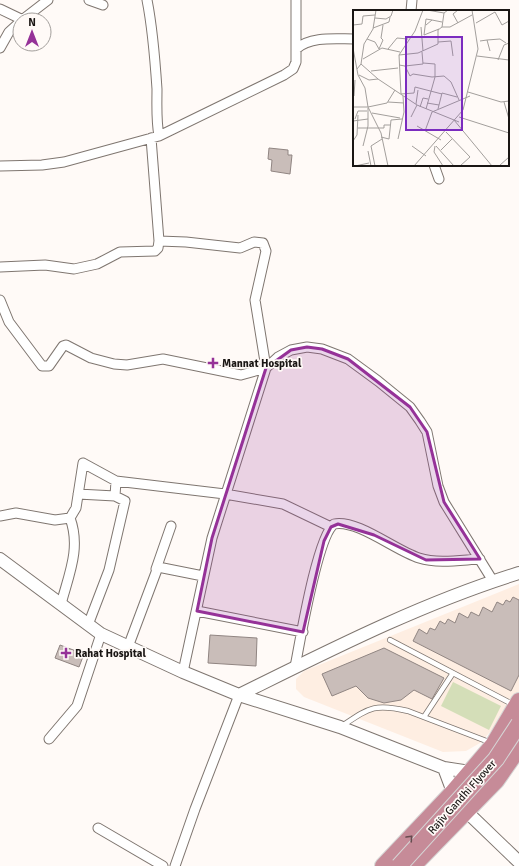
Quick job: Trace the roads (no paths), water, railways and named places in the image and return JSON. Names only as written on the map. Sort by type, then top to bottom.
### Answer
[{"type":"highway","points":[[383,866],[470,772],[518,704]]},
{"type":"highway","name":"Rajiv Gandhi Flyover","points":[[399,866],[496,759],[519,724]]},
{"type":"highway","points":[[413,866],[487,791],[516,757]]},
{"type":"street","points":[[33,12],[48,0]]},
{"type":"street","points":[[88,0],[103,5]]},
{"type":"street","points":[[0,267],[45,265],[65,268],[85,268],[97,264],[120,252],[155,252],[158,248],[155,137],[157,91],[154,42],[147,0]]},
{"type":"street","points":[[0,166],[42,165],[64,162],[155,137],[288,72],[293,69],[296,62],[296,0]]},
{"type":"street","points":[[411,10],[412,0]]},
{"type":"street","points":[[0,9],[12,15]]},
{"type":"street","points":[[0,48],[12,30]]},
{"type":"street","points":[[296,49],[302,44],[312,40],[353,39]]},
{"type":"street","points":[[434,166],[439,178]]},
{"type":"street","points":[[159,241],[193,242],[240,248],[254,242],[265,246],[265,258],[255,300],[266,368],[225,494],[203,576],[183,672]]},
{"type":"street","points":[[0,300],[10,322],[42,366],[49,366],[63,346],[66,345],[91,358],[114,364],[127,365],[163,358],[241,375],[266,368],[278,357],[291,350],[307,347],[322,349],[348,359],[410,407],[427,432],[438,486],[444,502],[493,581]]},
{"type":"street","points":[[70,518],[76,508],[82,463],[116,481],[225,494],[283,504],[330,527]]},
{"type":"street","points":[[115,496],[116,481]]},
{"type":"street","points":[[78,494],[115,496],[125,501],[110,570],[88,624]]},
{"type":"street","points":[[0,516],[16,513],[55,520],[70,518]]},
{"type":"street","points":[[61,604],[76,550],[75,531],[70,518]]},
{"type":"street","points":[[295,667],[316,567],[324,541],[330,527],[334,524],[342,524],[374,535],[407,554],[426,560],[480,559]]},
{"type":"street","points":[[128,647],[171,526]]},
{"type":"street","points":[[0,559],[101,634],[128,647],[239,695],[340,727],[444,768],[470,772],[487,791]]},
{"type":"street","points":[[156,569],[161,567],[203,576]]},
{"type":"street","points":[[175,866],[195,809],[239,695],[295,667],[409,615],[493,581],[519,573]]},
{"type":"street","points":[[197,610],[302,632]]},
{"type":"street","points":[[49,739],[77,706],[101,634]]},
{"type":"street","points":[[491,744],[516,757]]},
{"type":"street","points":[[444,768],[453,792],[467,812],[519,862]]},
{"type":"street","points":[[98,828],[163,866]]},
{"type":"lane","points":[[390,640],[453,673],[518,704]]},
{"type":"lane","points":[[424,717],[453,673]]},
{"type":"lane","points":[[340,727],[370,708],[395,708],[424,717],[491,744]]},
{"type":"place","name":"Mannat Hospital","points":[[213,363]]},
{"type":"place","name":"Rahat Hospital","points":[[66,653]]}]
